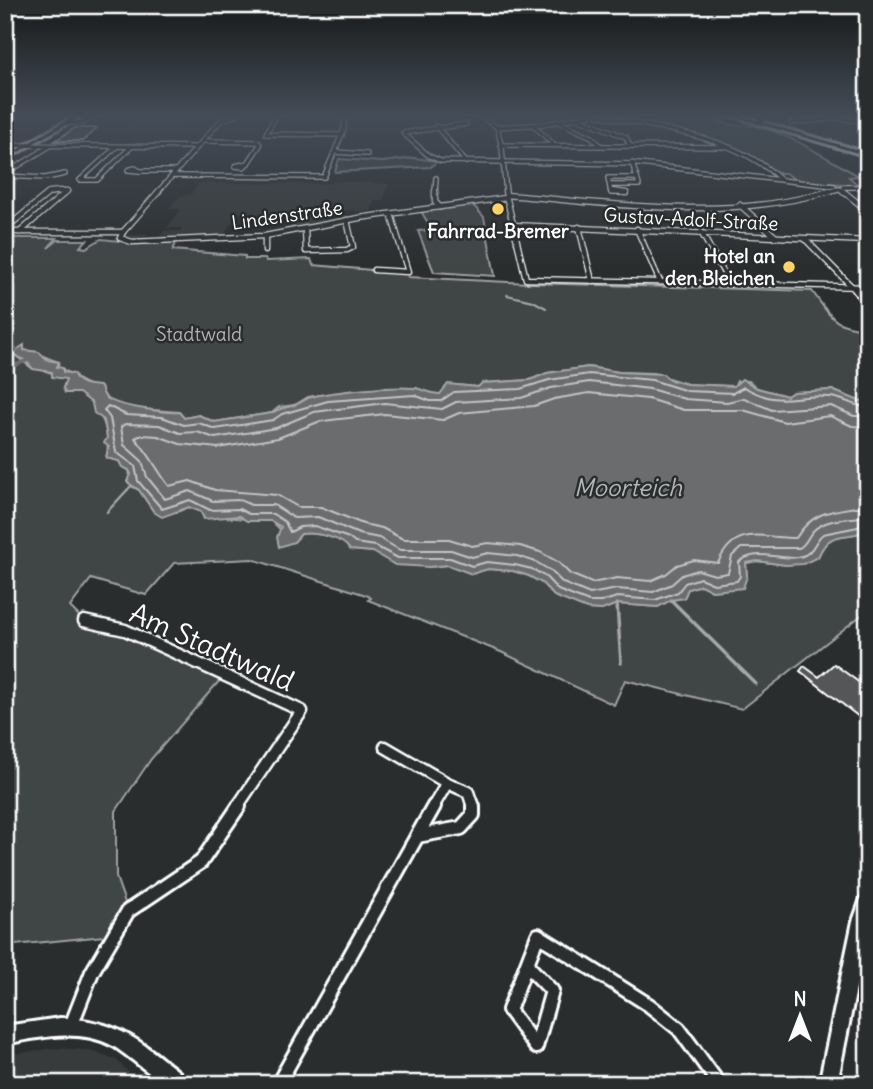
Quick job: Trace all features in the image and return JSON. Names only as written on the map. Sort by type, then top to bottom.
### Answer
[{"type":"main road","points":[[828,1084],[861,921],[868,902]]},
{"type":"main road","points":[[5,1035],[41,1027],[71,1026],[99,1030],[125,1040],[179,1084]]},
{"type":"street","points":[[95,166],[80,180],[97,180],[112,166]]},
{"type":"street","points":[[5,230],[123,232],[182,166]]},
{"type":"street","points":[[172,176],[321,177],[326,176],[330,166]]},
{"type":"street","points":[[502,166],[506,197],[526,279],[868,287]]},
{"type":"street","points":[[626,193],[611,193],[610,186],[639,185],[633,166]]},
{"type":"street","points":[[657,166],[839,188],[868,187]]},
{"type":"street","points":[[766,166],[781,180]]},
{"type":"street","points":[[140,171],[177,171]]},
{"type":"street","points":[[5,175],[51,177]]},
{"type":"street","points":[[436,177],[435,202],[440,207]]},
{"type":"street","points":[[839,188],[866,208]]},
{"type":"street","name":"Lindenstraße","points":[[123,232],[120,238],[135,243],[265,236],[347,220],[506,197],[663,208],[793,202],[839,188]]},
{"type":"street","points":[[5,230],[51,191],[67,191],[20,232]]},
{"type":"street","points":[[740,205],[776,237]]},
{"type":"street","points":[[374,270],[408,272],[391,214]]},
{"type":"street","points":[[305,229],[306,251],[347,250],[353,247],[347,220]]},
{"type":"street","name":"Gustav-Adolf-Straße","points":[[512,225],[868,241]]},
{"type":"street","points":[[579,227],[592,281]]},
{"type":"street","points":[[637,229],[660,282]]},
{"type":"street","points":[[701,232],[730,284]]},
{"type":"street","points":[[265,236],[265,251]]},
{"type":"street","points":[[806,240],[868,303]]},
{"type":"street","name":"Am Stadtwald","points":[[71,1026],[92,972],[128,911],[201,862],[302,711],[125,629],[84,621]]},
{"type":"street","points":[[385,747],[468,792],[474,810],[471,821],[448,832],[417,836]]},
{"type":"street","points":[[278,1084],[447,783]]},
{"type":"street","points":[[527,965],[552,991],[537,1047],[509,1010],[538,935],[649,1005],[679,1030],[719,1084]]},
{"type":"shaded area","points":[[334,181],[389,184],[383,201],[374,201],[371,212],[334,210],[332,213],[325,213],[322,223],[291,229],[287,214],[254,218],[250,213],[237,213],[221,240],[175,240],[150,244],[122,242],[127,235],[159,238],[164,231],[180,231],[182,228],[167,228],[181,209],[169,209],[179,196],[190,195],[199,183],[331,184]]},
{"type":"shaded area","points":[[55,1048],[90,1050],[115,1059],[141,1084],[5,1084],[5,1055]]},
{"type":"green space","points":[[337,166],[432,166],[431,167],[335,172]]},
{"type":"green space","points":[[765,166],[841,166],[859,176],[849,177],[858,185],[798,181],[785,173],[778,173]]},
{"type":"green space","points":[[472,204],[484,217],[495,276],[434,272],[418,231],[432,230],[421,211]]},
{"type":"green space","name":"Stadtwald","points":[[5,238],[57,238],[48,248],[58,240],[87,240],[80,247],[86,248],[101,239],[150,244],[177,240],[173,250],[245,256],[245,259],[266,261],[311,259],[313,265],[407,273],[408,277],[812,291],[834,319],[847,326],[868,329],[868,400],[859,401],[832,390],[793,392],[787,396],[757,388],[749,381],[737,381],[734,386],[687,384],[653,373],[619,372],[588,367],[547,373],[530,380],[483,383],[478,387],[454,385],[441,394],[432,394],[416,388],[384,388],[327,394],[308,397],[295,405],[279,407],[272,413],[214,422],[199,415],[184,418],[179,412],[128,408],[107,399],[98,386],[90,386],[57,367],[59,362],[32,352],[12,353],[33,369],[41,369],[67,379],[63,388],[83,394],[91,402],[104,424],[108,441],[106,458],[119,461],[122,467],[129,470],[131,486],[139,490],[154,512],[177,512],[189,507],[201,512],[204,518],[271,521],[294,542],[301,534],[313,534],[335,539],[350,550],[373,552],[429,567],[449,565],[472,574],[487,569],[513,571],[542,583],[554,596],[587,609],[602,610],[617,604],[657,607],[671,600],[684,598],[688,589],[701,585],[712,591],[727,589],[747,576],[746,563],[757,561],[786,565],[818,557],[822,548],[832,539],[868,531],[868,610],[742,709],[625,680],[614,705],[501,652],[368,600],[371,598],[366,595],[252,559],[174,563],[146,595],[91,579],[70,607],[84,621],[125,630],[221,679],[151,759],[116,811],[116,877],[128,911],[114,935],[5,946]]},
{"type":"water","name":"Moorteich","points":[[24,345],[24,350],[39,352],[48,360],[59,362],[57,367],[63,368],[63,372],[74,374],[81,382],[100,386],[108,399],[151,410],[179,412],[184,418],[199,415],[214,422],[272,413],[309,398],[334,393],[404,388],[440,394],[448,384],[478,387],[482,383],[530,380],[547,373],[588,367],[663,374],[670,380],[687,384],[734,386],[742,379],[757,388],[787,396],[793,392],[832,390],[859,401],[868,400],[868,531],[832,539],[827,542],[818,557],[803,564],[786,565],[757,561],[746,563],[747,576],[743,588],[712,591],[701,585],[688,589],[684,598],[671,600],[658,607],[617,604],[602,610],[587,609],[554,596],[542,583],[513,571],[488,569],[472,574],[448,565],[395,565],[373,552],[350,550],[335,539],[313,534],[301,534],[294,542],[279,547],[277,537],[281,527],[271,521],[247,521],[239,516],[204,519],[201,512],[189,507],[162,517],[154,512],[139,490],[127,482],[131,474],[129,470],[122,467],[119,461],[106,458],[109,447],[104,443],[107,438],[104,420],[94,413],[92,403],[79,393],[65,393],[63,388],[66,379],[52,377],[52,372],[33,369],[26,361],[12,353]]},
{"type":"building","points":[[834,664],[868,689],[868,724],[800,671],[804,666],[819,677]]},
{"type":"waterway","points":[[507,295],[533,301],[546,308]]},
{"type":"waterway","points":[[5,346],[16,349]]},
{"type":"waterway","points":[[5,370],[26,361]]},
{"type":"waterway","points":[[107,512],[131,486]]},
{"type":"waterway","points":[[671,600],[756,684]]},
{"type":"waterway","points":[[617,604],[621,663]]},
{"type":"place","name":"Fahrrad-Bremer","points":[[498,209]]},
{"type":"place","name":"Hotel an den Bleichen","points":[[789,267]]}]
